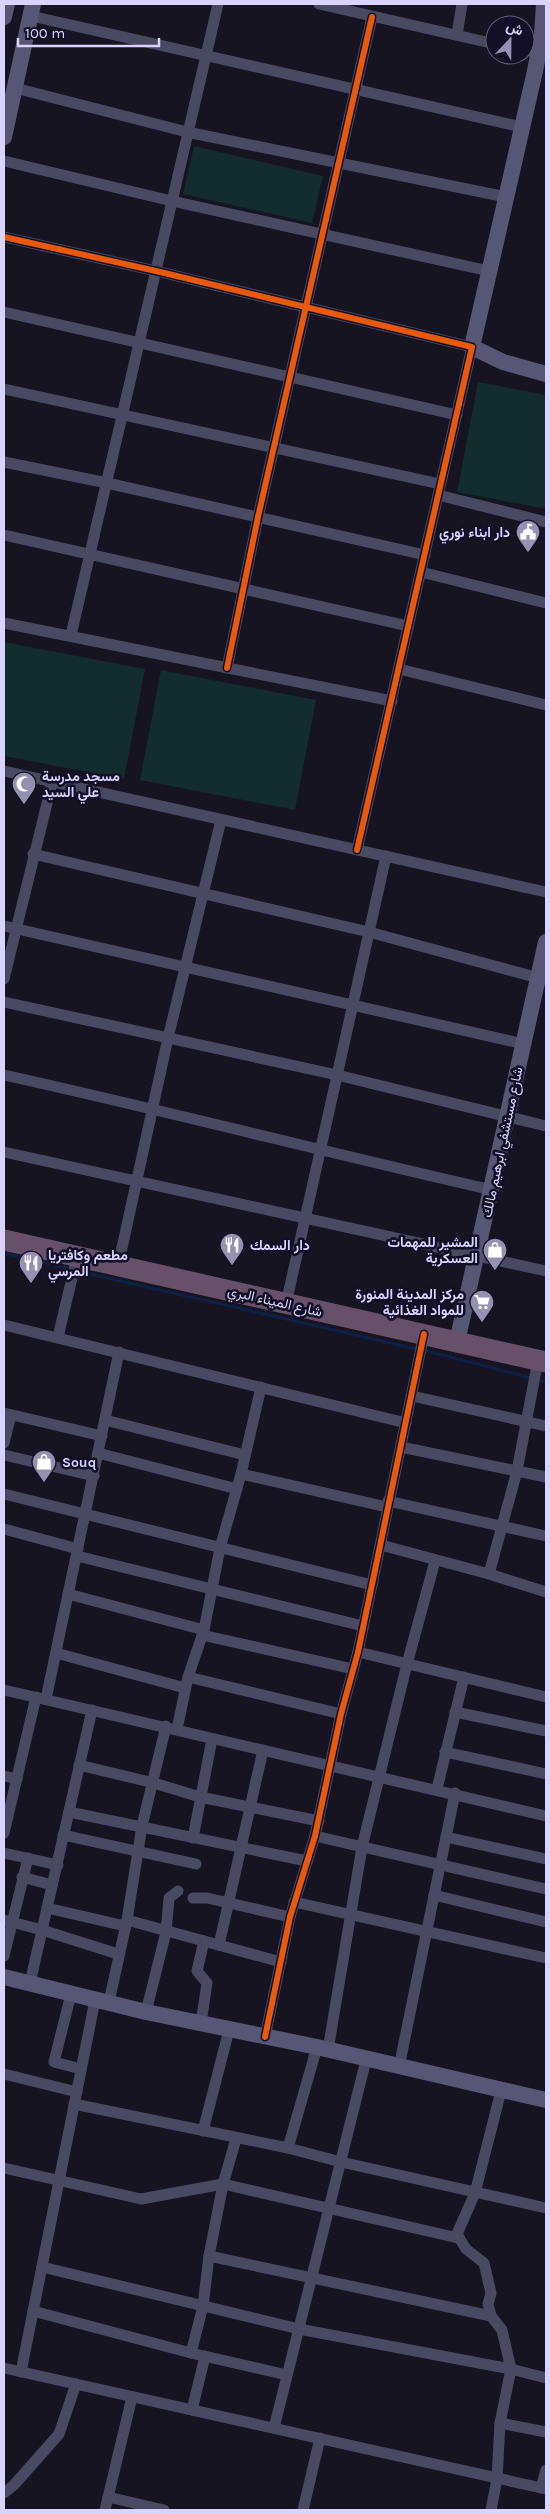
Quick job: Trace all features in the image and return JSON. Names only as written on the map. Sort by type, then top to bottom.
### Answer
[{"type":"highway","name":"شارع الميناء البري","points":[[4,1240],[542,1361]]},
{"type":"street","points":[[4,17],[7,4]]},
{"type":"street","points":[[71,635],[218,4]]},
{"type":"street","points":[[319,4],[485,42]]},
{"type":"street","points":[[457,35],[462,4]]},
{"type":"street","points":[[535,48],[544,36],[544,4]]},
{"type":"street","points":[[4,137],[32,10],[205,56],[356,88],[522,127]]},
{"type":"street","points":[[227,668],[258,517],[341,162],[372,17]]},
{"type":"street","points":[[357,850],[522,127],[530,65]]},
{"type":"street","points":[[15,88],[187,132],[506,197]]},
{"type":"street","points":[[4,161],[172,201],[489,270]]},
{"type":"street","points":[[4,237],[308,306],[472,346],[503,362],[546,374]]},
{"type":"street","points":[[4,312],[457,415]]},
{"type":"street","points":[[4,389],[274,449],[439,490],[546,522]]},
{"type":"street","points":[[4,462],[107,483],[425,555]]},
{"type":"street","points":[[4,535],[408,626]]},
{"type":"street","points":[[421,572],[546,602]]},
{"type":"street","points":[[4,623],[392,701]]},
{"type":"street","points":[[399,669],[546,704]]},
{"type":"street","points":[[4,771],[52,784],[546,892]]},
{"type":"street","points":[[4,979],[9,927],[52,784]]},
{"type":"street","points":[[118,1266],[168,1038],[221,820]]},
{"type":"street","points":[[32,854],[369,932],[542,979]]},
{"type":"street","points":[[286,1304],[386,856]]},
{"type":"street","points":[[9,927],[524,1044]]},
{"type":"street","name":"شارع مستشفي ابرهيم مالك","points":[[457,1342],[492,1190],[506,1116],[542,979],[546,942]]},
{"type":"street","points":[[4,1002],[337,1075],[546,1126]]},
{"type":"street","points":[[4,1076],[154,1108],[320,1151],[492,1190]]},
{"type":"street","points":[[4,1152],[546,1271]]},
{"type":"street","points":[[58,1337],[77,1257]]},
{"type":"street","points":[[4,1325],[406,1423]]},
{"type":"street","points":[[265,2037],[290,1917],[315,1836],[341,1714],[358,1652],[424,1334]]},
{"type":"street","points":[[4,1833],[17,1779],[56,1653],[120,1352]]},
{"type":"street","points":[[489,1574],[517,1471],[542,1361]]},
{"type":"street","points":[[21,2372],[81,2069],[126,1923],[142,1826],[154,1783],[203,1632],[220,1548],[246,1455],[260,1387]]},
{"type":"street","points":[[412,1396],[546,1426]]},
{"type":"street","points":[[4,1443],[7,1414],[102,1436]]},
{"type":"street","points":[[105,1420],[246,1455]]},
{"type":"street","points":[[402,1447],[546,1477]]},
{"type":"street","points":[[98,1453],[237,1488]]},
{"type":"street","points":[[4,1456],[94,1476]]},
{"type":"street","points":[[241,1474],[546,1536]]},
{"type":"street","points":[[4,1494],[372,1585]]},
{"type":"street","points":[[4,1529],[77,1553],[363,1626]]},
{"type":"street","points":[[381,1545],[489,1574],[546,1592]]},
{"type":"street","points":[[288,2148],[323,2049],[362,1847],[407,1664],[436,1561]]},
{"type":"street","points":[[68,1594],[203,1632],[353,1669]]},
{"type":"street","points":[[358,1652],[546,1696]]},
{"type":"street","points":[[56,1653],[341,1714]]},
{"type":"street","points":[[437,1789],[464,1677]]},
{"type":"street","points":[[4,1690],[171,1727],[212,1739],[331,1766],[379,1775],[546,1816]]},
{"type":"street","points":[[30,1984],[92,1710]]},
{"type":"street","points":[[455,1712],[546,1730]]},
{"type":"street","points":[[192,1838],[212,1739]]},
{"type":"street","points":[[220,1945],[263,1750]]},
{"type":"street","points":[[445,1752],[546,1774]]},
{"type":"street","points":[[79,1765],[154,1783],[200,1797],[318,1821]]},
{"type":"street","points":[[4,1776],[17,1779]]},
{"type":"street","points":[[399,2067],[455,1793]]},
{"type":"street","points":[[69,1812],[307,1861]]},
{"type":"street","points":[[63,1835],[196,1864]]},
{"type":"street","points":[[315,1836],[546,1889]]},
{"type":"street","points":[[446,1837],[546,1859]]},
{"type":"street","points":[[4,1853],[58,1864]]},
{"type":"street","points":[[4,1956],[7,1922],[28,1858]]},
{"type":"street","points":[[22,1878],[52,1885]]},
{"type":"street","points":[[146,2012],[166,1932],[169,1898],[178,1891]]},
{"type":"street","points":[[434,1895],[546,1922]]},
{"type":"street","points":[[193,1898],[207,1898],[290,1917]]},
{"type":"street","points":[[294,1902],[350,1916],[546,1958]]},
{"type":"street","points":[[47,1908],[166,1932],[281,1962]]},
{"type":"street","points":[[7,1922],[42,1930],[118,1954]]},
{"type":"street","points":[[201,2023],[206,1983],[197,1971],[204,1941]]},
{"type":"street","points":[[4,1977],[146,2012],[323,2049],[546,2100]]},
{"type":"street","points":[[71,1994],[54,2062],[81,2069]]},
{"type":"street","points":[[203,2130],[228,2030]]},
{"type":"street","points":[[274,2428],[366,2060]]},
{"type":"street","points":[[4,2074],[77,2092]]},
{"type":"street","points":[[491,2510],[497,2479],[500,2423],[510,2369],[502,2330],[491,2316],[488,2304],[491,2293],[484,2263],[466,2250],[457,2234],[475,2192],[501,2091]]},
{"type":"street","points":[[74,2104],[203,2130],[236,2139],[288,2148],[341,2162],[546,2208]]},
{"type":"street","points":[[191,2353],[203,2306],[209,2256],[223,2184],[236,2139]]},
{"type":"street","points":[[4,2168],[141,2199],[223,2184],[329,2210],[458,2238]]},
{"type":"street","points":[[209,2256],[491,2316]]},
{"type":"street","points":[[42,2266],[299,2329],[510,2369],[546,2378]]},
{"type":"street","points":[[34,2312],[191,2353],[287,2375]]},
{"type":"street","points":[[192,2410],[205,2356]]},
{"type":"street","points":[[4,2368],[544,2489],[546,2470]]},
{"type":"street","points":[[4,2493],[14,2485],[59,2434],[76,2384]]},
{"type":"street","points":[[105,2510],[132,2397]]},
{"type":"street","points":[[500,2423],[546,2432]]},
{"type":"street","points":[[303,2510],[320,2438]]},
{"type":"street","points":[[108,2497],[164,2510]]},
{"type":"green space","points":[[194,146],[323,176],[312,223],[183,194]]},
{"type":"green space","points":[[478,382],[546,395],[546,509],[457,492]]},
{"type":"green space","points":[[4,642],[145,669],[124,779],[4,756]]},
{"type":"green space","points":[[161,670],[316,700],[295,810],[140,780]]},
{"type":"waterway","points":[[4,1253],[71,1269]]},
{"type":"waterway","points":[[77,1271],[417,1349]]},
{"type":"waterway","points":[[423,1350],[531,1378]]},
{"type":"waterway","points":[[537,1380],[546,1381]]},
{"type":"cycle path","points":[[227,668],[258,517],[372,17]]},
{"type":"cycle path","points":[[4,237],[156,271],[472,347],[357,850]]},
{"type":"cycle path","points":[[265,2037],[290,1917],[315,1836],[341,1714],[358,1652],[424,1334]]},
{"type":"place","name":"دار ابناء نوري","points":[[528,553]]},
{"type":"place","name":"مسجد مدرسة علي السيد","points":[[24,805]]},
{"type":"place","name":"دار السمك","points":[[232,1266]]},
{"type":"place","name":"المشير للمهمات العسكرية","points":[[495,1271]]},
{"type":"place","name":"مطعم وكافتريا المرسي","points":[[31,1284]]},
{"type":"place","name":"مركز المدينة المنورة للمواد الغذائية","points":[[482,1323]]},
{"type":"place","name":"Souq","points":[[44,1483]]}]
